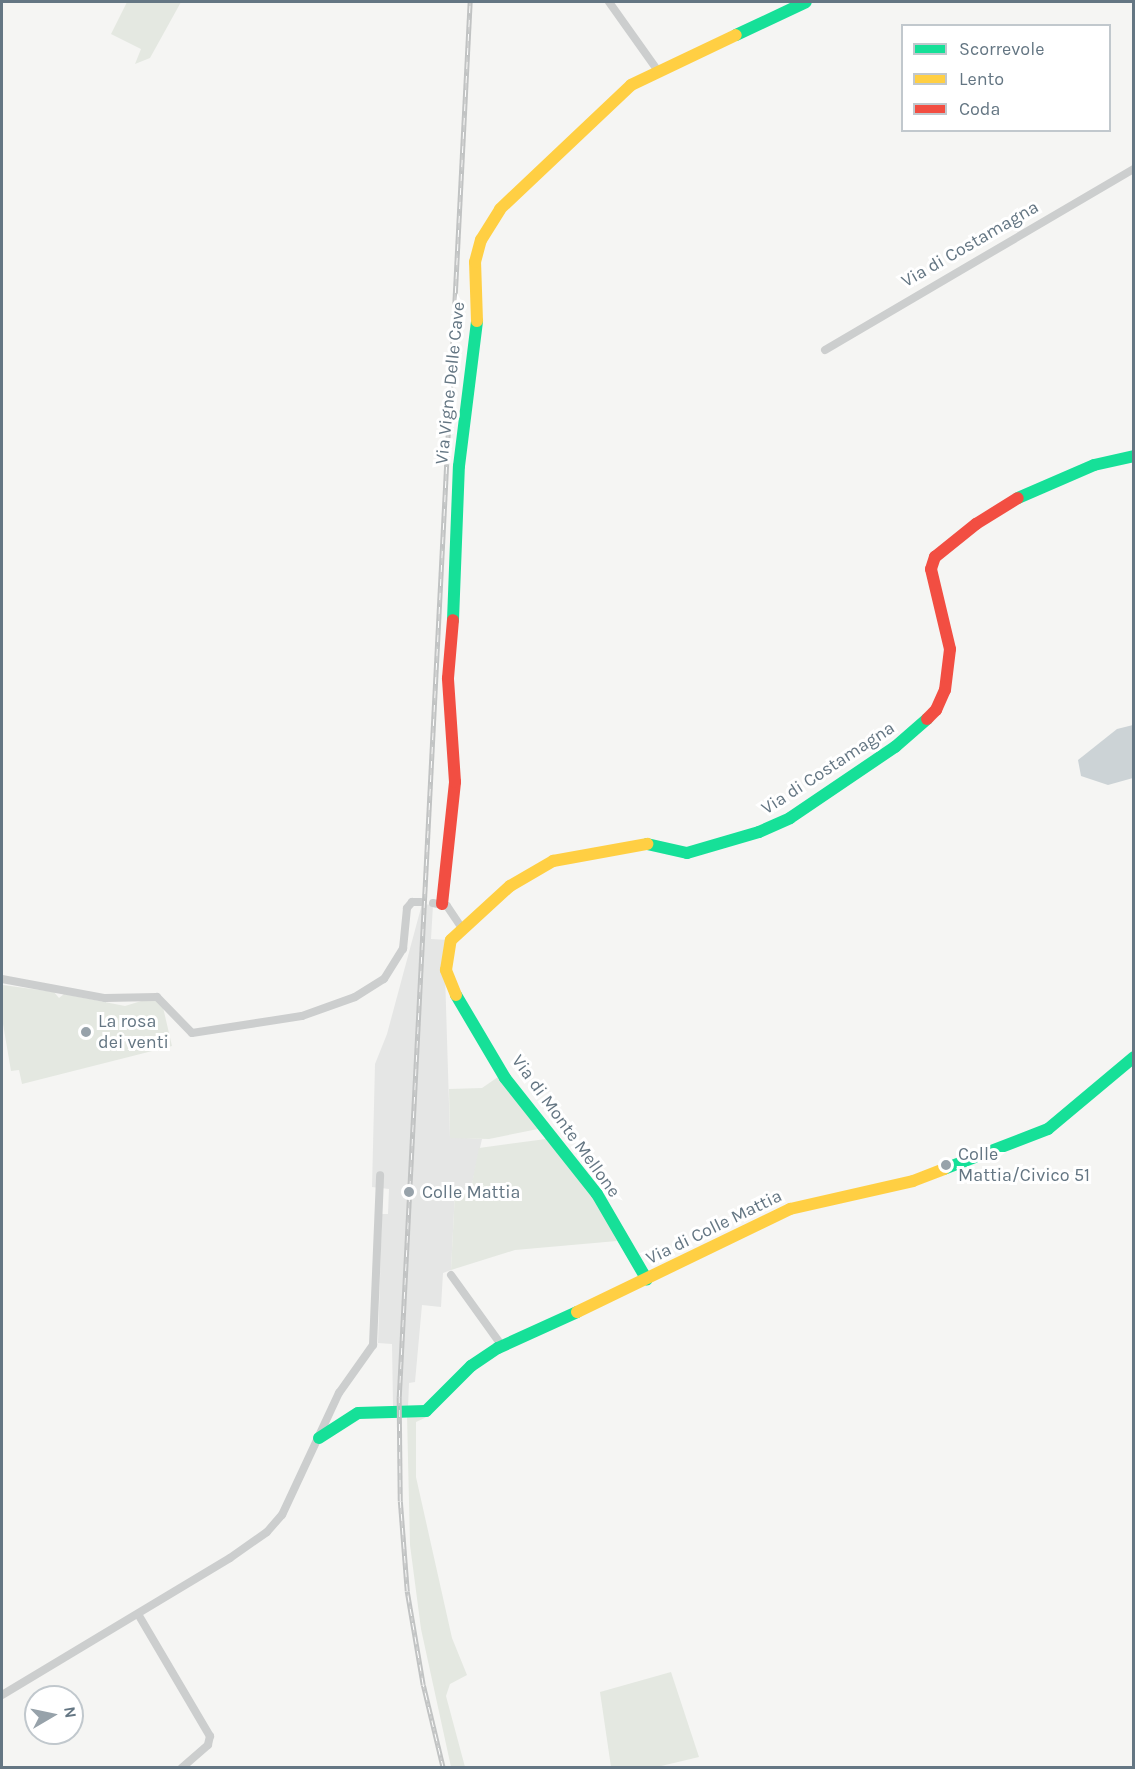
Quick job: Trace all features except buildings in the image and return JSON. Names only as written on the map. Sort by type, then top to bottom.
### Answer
[{"type":"street","points":[[609,2],[658,71]]},
{"type":"street","name":"Via Vigne Delle Cave","points":[[438,903],[456,776],[447,678],[456,587],[459,458],[477,313],[477,253],[486,228],[502,207],[556,159],[628,87],[806,2]]},
{"type":"street","name":"Via di Costamagna","points":[[825,350],[1134,169]]},
{"type":"street","name":"Via di Costamagna","points":[[462,928],[513,884],[564,857],[643,843],[687,853],[772,827],[912,734],[940,705],[950,660],[931,563],[957,537],[1028,492],[1094,465],[1134,456]]},
{"type":"street","points":[[2,979],[105,998],[157,997],[192,1033],[297,1017],[344,1002],[384,979],[402,951],[407,908],[412,902],[422,902]]},
{"type":"street","points":[[438,903],[462,928]]},
{"type":"street","name":"Via di Monte Mellone","points":[[462,928],[448,950],[446,970],[451,985],[503,1075],[598,1196],[647,1280]]},
{"type":"street","name":"Via di Colle Mattia","points":[[319,1438],[354,1415],[387,1412],[417,1414],[431,1408],[471,1366],[502,1346],[647,1280],[794,1208],[914,1181],[1048,1129],[1134,1057]]},
{"type":"street","points":[[2,1695],[138,1614],[272,1527],[291,1501],[341,1389],[368,1355],[374,1340],[380,1174]]},
{"type":"street","points":[[451,1275],[502,1346]]},
{"type":"street","points":[[138,1614],[210,1738],[208,1745],[182,1767]]},
{"type":"shaded area","points":[[127,2],[181,2],[150,58],[135,64],[141,49],[111,34]]},
{"type":"shaded area","points":[[1133,725],[1133,778],[1108,785],[1081,776],[1078,760],[1117,729]]},
{"type":"shaded area","points":[[422,904],[433,905],[431,939],[448,940],[445,973],[450,1137],[482,1139],[470,1193],[455,1192],[451,1270],[443,1273],[441,1307],[422,1305],[415,1382],[409,1383],[408,1408],[393,1406],[392,1344],[378,1343],[382,1214],[388,1214],[389,1189],[372,1187],[375,1064],[387,1034]]},
{"type":"shaded area","name":"La rosa dei venti","points":[[3,985],[54,992],[59,998],[64,994],[125,1006],[151,998],[162,1003],[172,1046],[22,1084],[19,1070],[11,1071],[2,1018]]},
{"type":"shaded area","points":[[498,1077],[538,1129],[489,1139],[450,1138],[449,1089],[482,1088]]},
{"type":"shaded area","points":[[546,1139],[595,1196],[617,1241],[515,1250],[451,1270],[455,1192],[470,1193],[479,1148]]},
{"type":"shaded area","points":[[407,1415],[431,1415],[416,1422],[416,1477],[452,1638],[467,1675],[450,1684],[446,1696],[465,1767],[451,1767],[421,1629],[410,1545]]},
{"type":"shaded area","points":[[671,1672],[699,1757],[657,1767],[611,1767],[600,1692]]},
{"type":"railway","points":[[443,1768],[423,1685],[407,1591],[400,1501],[399,1397],[470,2]]},
{"type":"traffic: fast","points":[[736,35],[806,2]]},
{"type":"traffic: fast","points":[[453,620],[459,466],[477,321]]},
{"type":"traffic: fast","points":[[1018,498],[1094,465],[1134,456]]},
{"type":"traffic: fast","points":[[647,844],[687,853],[759,832],[790,818],[895,747],[927,719]]},
{"type":"traffic: fast","points":[[456,995],[505,1078],[597,1194],[647,1280]]},
{"type":"traffic: fast","points":[[944,1169],[1048,1129],[1134,1057]]},
{"type":"traffic: fast","points":[[319,1438],[358,1413],[426,1411],[471,1366],[498,1348],[577,1312]]},
{"type":"traffic: slow","points":[[477,321],[475,262],[481,240],[500,209],[631,85],[736,35]]},
{"type":"traffic: slow","points":[[456,995],[446,970],[451,940],[510,886],[553,861],[647,844]]},
{"type":"traffic: slow","points":[[577,1312],[790,1209],[913,1181],[944,1169]]},
{"type":"traffic: jam","points":[[927,719],[936,710],[945,690],[950,649],[931,569],[935,557],[976,524],[1018,498]]},
{"type":"traffic: jam","points":[[442,904],[455,782],[448,678],[453,620]]},
{"type":"place","name":"La rosa dei venti","points":[[86,1032]]},
{"type":"place","name":"Colle Mattia/Civico 51","points":[[946,1165]]},
{"type":"place","name":"Colle Mattia","points":[[409,1192]]}]
